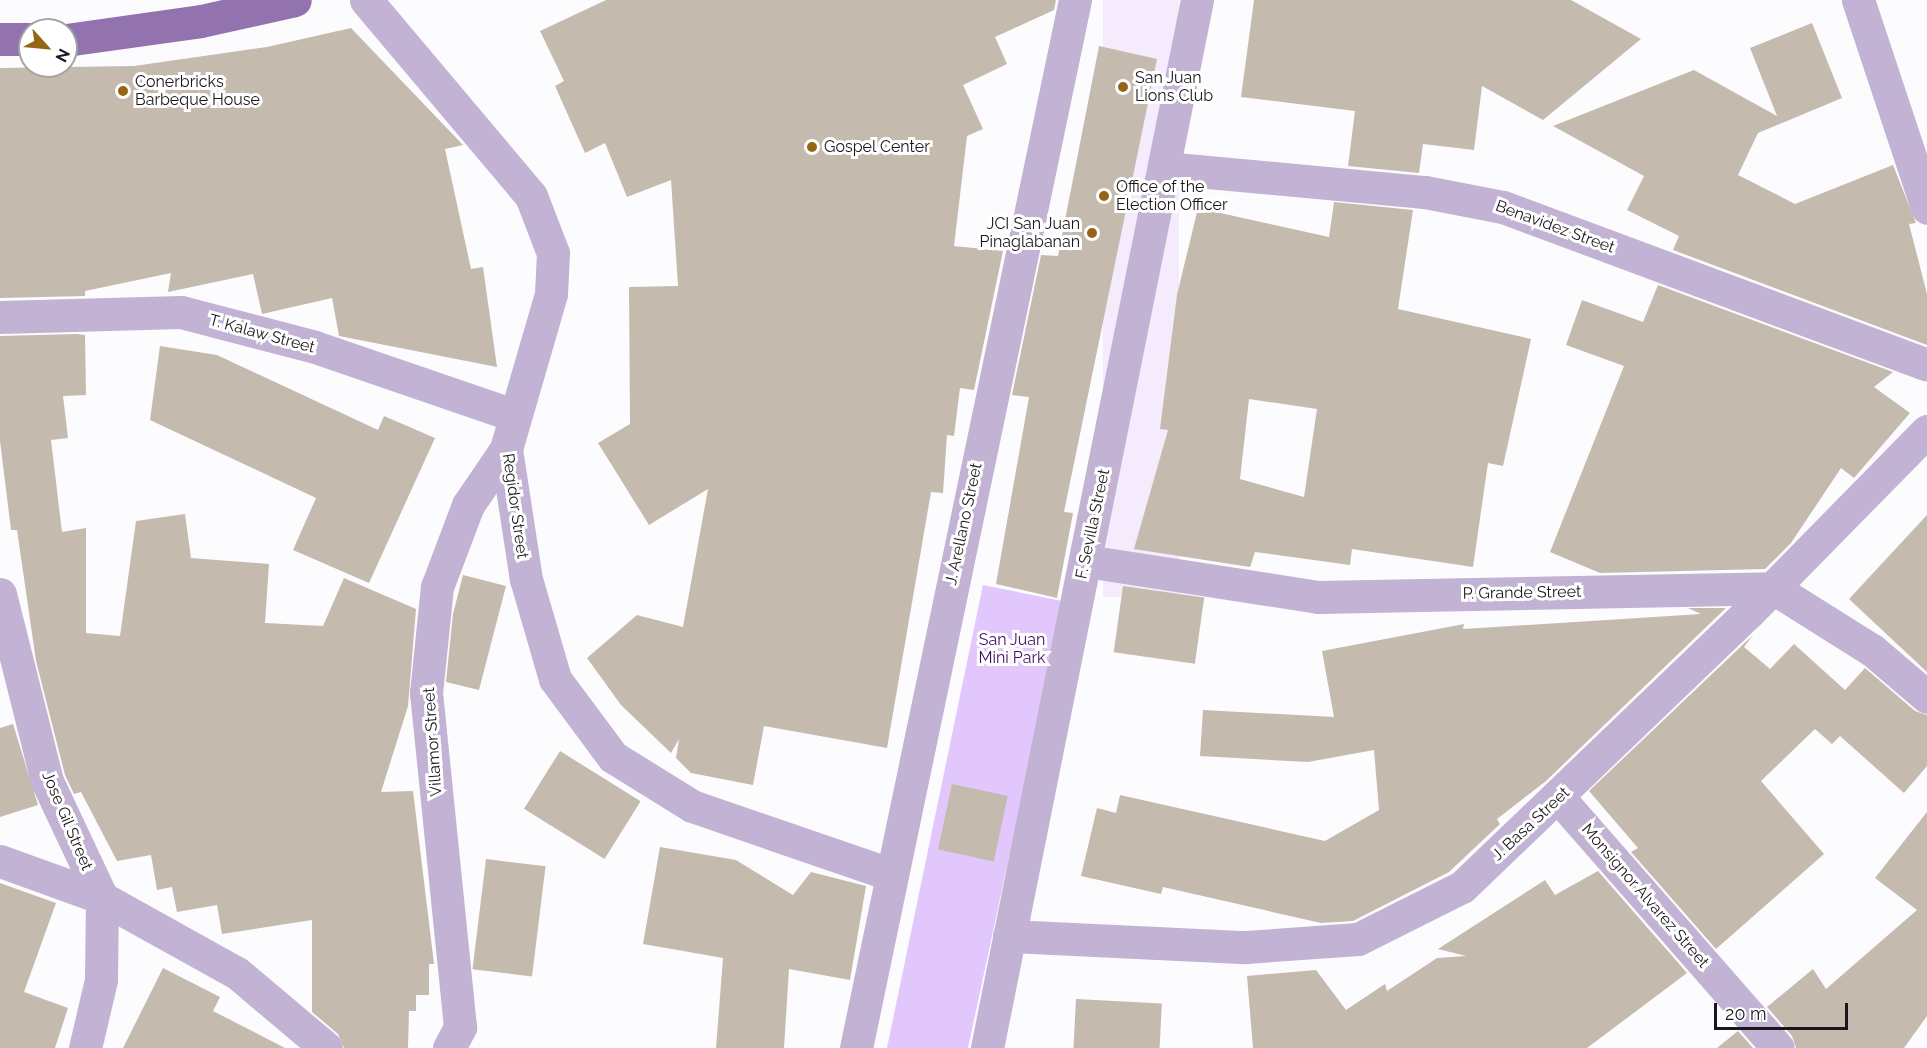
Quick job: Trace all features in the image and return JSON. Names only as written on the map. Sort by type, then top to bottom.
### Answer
[{"type":"main road","points":[[78,38],[201,21],[295,0]]},
{"type":"main road","points":[[0,39],[18,39]]},
{"type":"street","name":"Regidor Street","points":[[366,0],[531,196],[553,253],[551,294],[506,449],[526,579],[555,679],[614,757],[692,806],[889,874]]},
{"type":"street","name":"J. Arellano Street","points":[[856,1048],[889,874],[1075,0]]},
{"type":"street","name":"F. Sevilla Street","points":[[987,1048],[1197,0]]},
{"type":"street","points":[[1858,0],[1927,208]]},
{"type":"street","name":"Benavidez Street","points":[[1165,168],[1425,192],[1503,207],[1927,365]]},
{"type":"street","name":"T. Kalaw Street","points":[[0,317],[181,312],[315,347],[514,416]]},
{"type":"street","name":"J. Basa Street","points":[[1010,936],[1246,947],[1358,939],[1462,887],[1757,621],[1773,588],[1927,431]]},
{"type":"street","name":"Villamor Street","points":[[449,1048],[460,1027],[426,693],[437,587],[468,505],[506,449]]},
{"type":"street","name":"P. Grande Street","points":[[1086,561],[1318,597],[1773,588]]},
{"type":"street","points":[[1773,588],[1872,650],[1927,696]]},
{"type":"street","name":"Jose Gil Street","points":[[0,594],[47,781],[102,898],[101,980],[85,1048]]},
{"type":"street","name":"Monsignor Alvarez Street","points":[[1559,798],[1778,1048]]},
{"type":"street","points":[[0,861],[102,898],[237,973],[326,1048]]},
{"type":"shaded area","points":[[1103,0],[1179,0],[1179,597],[1103,597]]},
{"type":"green space","name":"San Juan Mini Park","points":[[983,585],[1062,601],[1052,656],[968,1048],[887,1048]]},
{"type":"building","points":[[606,0],[1056,0],[1054,10],[995,37],[1007,64],[963,85],[983,129],[967,136],[954,246],[1003,251],[974,390],[960,388],[954,436],[947,435],[943,493],[931,492],[887,748],[764,726],[753,785],[691,773],[676,758],[679,739],[671,753],[621,705],[587,658],[637,615],[683,627],[708,489],[649,525],[598,443],[630,424],[629,287],[678,286],[671,180],[627,197],[605,143],[585,153],[555,86],[564,81],[540,31]]},
{"type":"building","points":[[1254,0],[1571,0],[1641,39],[1543,120],[1482,86],[1474,150],[1423,144],[1419,173],[1348,166],[1355,111],[1241,97]]},
{"type":"building","points":[[1812,23],[1842,98],[1758,133],[1738,175],[1795,204],[1893,165],[1916,223],[1909,224],[1927,294],[1927,345],[1673,250],[1679,236],[1627,210],[1644,176],[1553,126],[1694,70],[1777,116],[1750,48]]},
{"type":"building","points":[[351,28],[463,145],[445,149],[471,269],[483,267],[497,367],[339,336],[332,298],[262,314],[253,274],[168,292],[171,273],[85,291],[85,296],[0,298],[0,68],[18,68],[18,78],[78,78],[78,67],[134,66],[267,47]]},
{"type":"building","points":[[1099,46],[1157,59],[1064,512],[1073,513],[1057,598],[996,584],[1029,397],[1012,395],[1041,255],[1058,256]]},
{"type":"building","points":[[1334,202],[1413,210],[1398,309],[1531,339],[1503,466],[1488,463],[1473,567],[1352,549],[1350,565],[1255,552],[1250,567],[1134,549],[1168,430],[1160,429],[1177,295],[1198,208],[1329,237]],"holes":[[[1249,399],[1317,409],[1304,497],[1240,479]]]},
{"type":"building","points":[[1658,285],[1893,372],[1874,387],[1910,413],[1854,478],[1841,468],[1791,543],[1765,569],[1600,573],[1550,552],[1624,366],[1566,345],[1582,300],[1643,322]]},
{"type":"building","points":[[85,335],[86,395],[63,396],[68,438],[51,440],[62,532],[86,528],[86,633],[120,636],[136,521],[185,514],[191,558],[269,564],[265,623],[323,626],[344,578],[416,609],[408,706],[381,792],[413,791],[434,964],[429,964],[429,995],[416,995],[416,1011],[409,1011],[408,1048],[344,1048],[338,1034],[312,1012],[312,920],[222,934],[217,905],[177,912],[172,887],[157,890],[151,855],[117,861],[81,792],[74,794],[65,775],[36,661],[17,530],[11,530],[0,441],[0,336]]},
{"type":"building","points":[[160,346],[217,355],[378,430],[384,416],[435,438],[369,583],[293,550],[316,498],[150,420]]},
{"type":"building","points":[[1927,515],[1927,672],[1849,599]]},
{"type":"building","points":[[463,575],[506,586],[479,690],[446,682],[453,614]]},
{"type":"building","points":[[1123,586],[1204,597],[1195,664],[1114,652]]},
{"type":"building","points":[[1688,608],[1726,608],[1546,781],[1497,819],[1500,824],[1449,872],[1353,921],[1321,923],[1163,887],[1161,894],[1081,876],[1097,808],[1116,813],[1120,795],[1325,841],[1379,810],[1374,750],[1308,762],[1200,756],[1203,710],[1334,717],[1322,651],[1464,624],[1463,629],[1701,614]]},
{"type":"building","points":[[1753,635],[1744,647],[1770,669],[1794,644],[1845,690],[1865,668],[1915,711],[1927,715],[1927,766],[1904,793],[1840,736],[1832,744],[1815,729],[1761,781],[1824,854],[1716,949],[1631,852],[1638,848],[1589,791]]},
{"type":"building","points":[[13,724],[38,805],[0,817],[0,728]]},
{"type":"building","points":[[560,751],[641,801],[605,859],[524,809]]},
{"type":"building","points":[[952,784],[1008,796],[994,861],[938,850]]},
{"type":"building","points":[[1927,812],[1927,1016],[1904,1048],[1796,1048],[1792,1036],[1767,1007],[1813,969],[1826,989],[1917,910],[1875,878]]},
{"type":"building","points":[[660,847],[736,860],[793,895],[811,872],[866,886],[850,980],[789,969],[784,1048],[716,1048],[723,958],[643,944]]},
{"type":"building","points":[[486,859],[546,866],[532,976],[472,969]]},
{"type":"building","points":[[1598,871],[1687,973],[1587,1048],[1253,1048],[1247,976],[1316,970],[1346,1010],[1385,984],[1387,991],[1437,958],[1466,956],[1438,949],[1545,880],[1555,895]]},
{"type":"building","points":[[0,883],[56,903],[24,992],[68,1008],[55,1048],[0,1048]]},
{"type":"building","points":[[163,968],[220,997],[213,1011],[285,1048],[123,1048]]},
{"type":"building","points":[[1076,999],[1162,1004],[1160,1048],[1073,1048]]},
{"type":"building","points":[[1738,1031],[1753,1048],[1717,1048]]},
{"type":"place","name":"San Juan Lions Club","points":[[1123,87]]},
{"type":"place","name":"Conerbricks Barbeque House","points":[[123,91]]},
{"type":"place","name":"Gospel Center","points":[[812,147]]},
{"type":"place","name":"Office of the Election Officer","points":[[1104,196]]},
{"type":"place","name":"JCI San Juan Pinaglabanan","points":[[1092,233]]}]
